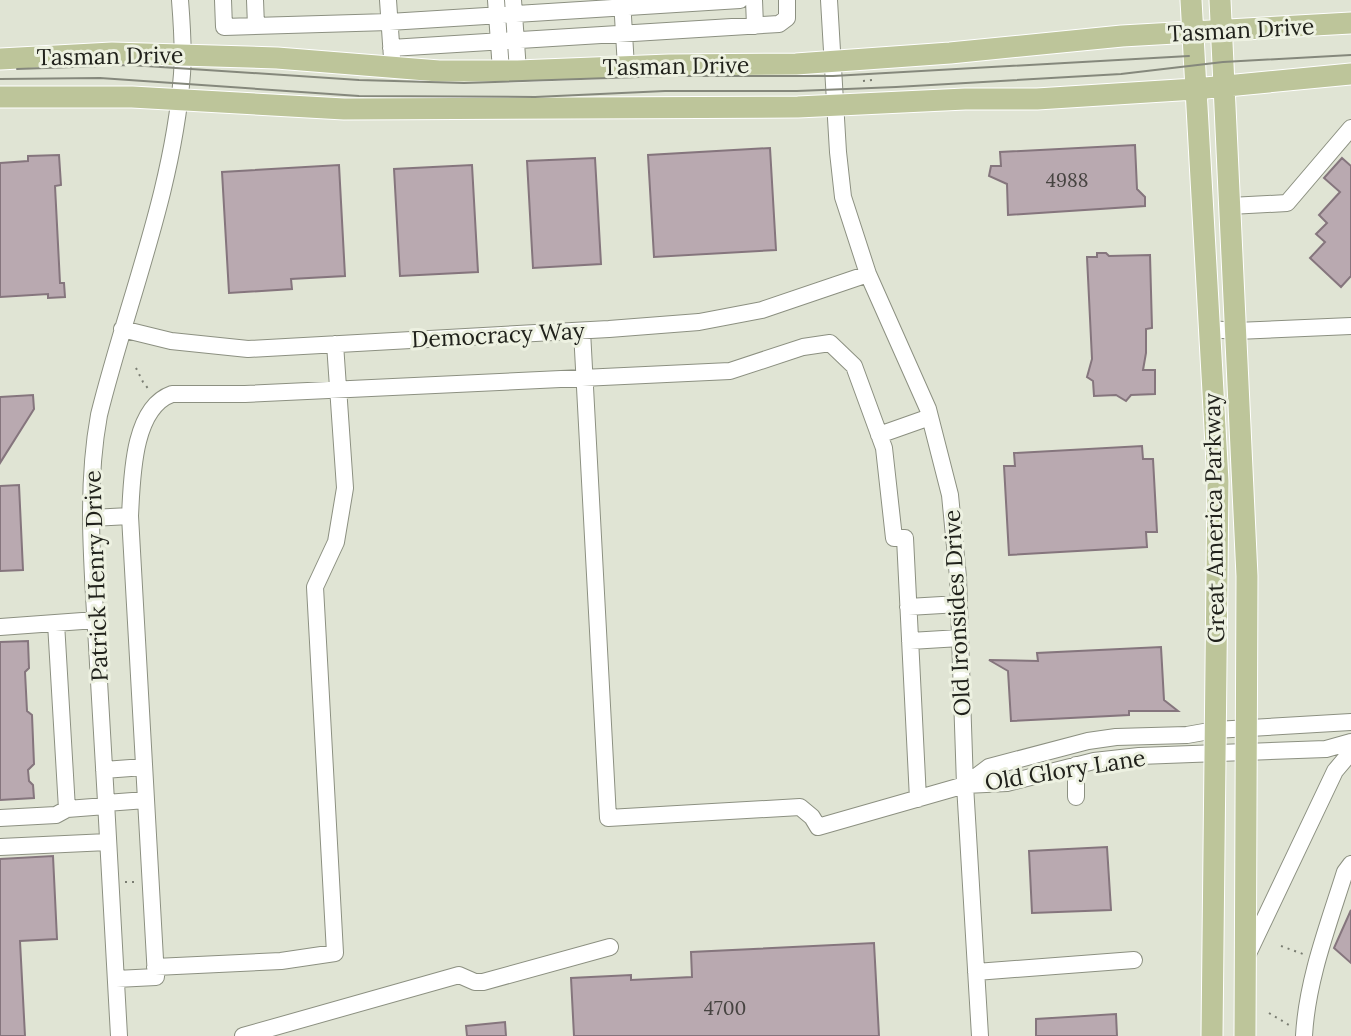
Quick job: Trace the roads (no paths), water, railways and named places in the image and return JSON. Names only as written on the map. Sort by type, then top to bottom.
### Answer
[{"type":"main road","name":"Great America Parkway","points":[[1192,0],[1218,481],[1212,1036]]},
{"type":"main road","name":"Great America Parkway","points":[[1220,0],[1247,576],[1245,1036]]},
{"type":"main road","name":"Tasman Drive","points":[[0,59],[82,53],[277,58],[392,57],[509,71],[796,64],[950,53],[1122,36],[1351,23]]},
{"type":"main road","name":"Tasman Drive","points":[[0,97],[98,96],[357,110],[835,106],[965,99],[1037,99],[1195,89],[1351,74]]},
{"type":"street","name":"Patrick Henry Drive","points":[[119,1036],[91,518],[94,438],[122,330],[161,202],[179,100],[183,54],[180,0]]},
{"type":"street","points":[[223,0],[224,27],[389,22],[496,7],[740,0]]},
{"type":"street","points":[[255,0],[256,26]]},
{"type":"street","points":[[388,0],[392,57],[499,40],[784,23],[787,18],[787,0]]},
{"type":"street","points":[[754,0],[755,26]]},
{"type":"street","name":"Old Ironsides Drive","points":[[829,0],[843,197],[868,274],[930,416],[950,495],[959,604],[965,785],[980,1036]]},
{"type":"street","points":[[622,4],[626,67]]},
{"type":"street","points":[[496,7],[499,40],[509,71]]},
{"type":"street","points":[[509,71],[516,40],[513,7]]},
{"type":"street","points":[[1230,206],[1287,203],[1351,128]]},
{"type":"street","name":"Democracy Way","points":[[122,330],[171,341],[247,349],[582,331],[699,322],[762,310],[868,274]]},
{"type":"street","points":[[1210,329],[1236,331],[1351,326]]},
{"type":"street","points":[[582,331],[608,818],[800,807],[812,817],[818,827],[965,785]]},
{"type":"street","points":[[116,979],[156,977],[130,516],[136,449],[151,408],[172,394],[245,394],[730,370],[803,347],[830,343],[854,366],[884,448],[894,538],[905,538],[918,799]]},
{"type":"street","points":[[155,967],[281,961],[335,953],[315,587],[336,542],[345,488],[335,344]]},
{"type":"street","points":[[879,435],[930,416]]},
{"type":"street","points":[[91,518],[130,516]]},
{"type":"street","points":[[908,607],[959,604]]},
{"type":"street","points":[[0,627],[96,620]]},
{"type":"street","points":[[56,623],[67,809]]},
{"type":"street","points":[[910,640],[960,638]]},
{"type":"street","name":"Old Glory Lane","points":[[965,785],[989,767],[1088,741],[1351,722]]},
{"type":"street","name":"Old Glory Lane","points":[[965,785],[1007,783],[1076,765],[1139,756],[1326,749],[1351,742]]},
{"type":"street","points":[[1245,961],[1335,771],[1351,752]]},
{"type":"street","points":[[1076,765],[1076,797]]},
{"type":"street","points":[[104,770],[144,767]]},
{"type":"street","points":[[0,818],[56,815],[67,809],[146,800]]},
{"type":"street","points":[[0,847],[108,842]]},
{"type":"street","points":[[1304,1030],[1317,959],[1345,872],[1351,864]]},
{"type":"street","points":[[243,1036],[459,975],[475,982],[483,982],[610,947]]},
{"type":"street","points":[[976,972],[1134,960]]},
{"type":"tram line","points":[[0,79],[100,78],[359,96],[535,97],[665,91],[797,91],[896,87],[1121,74],[1223,62],[1351,55]]},
{"type":"tram line","points":[[17,69],[130,65],[359,80],[464,83],[668,76],[833,76],[1189,56]]}]
